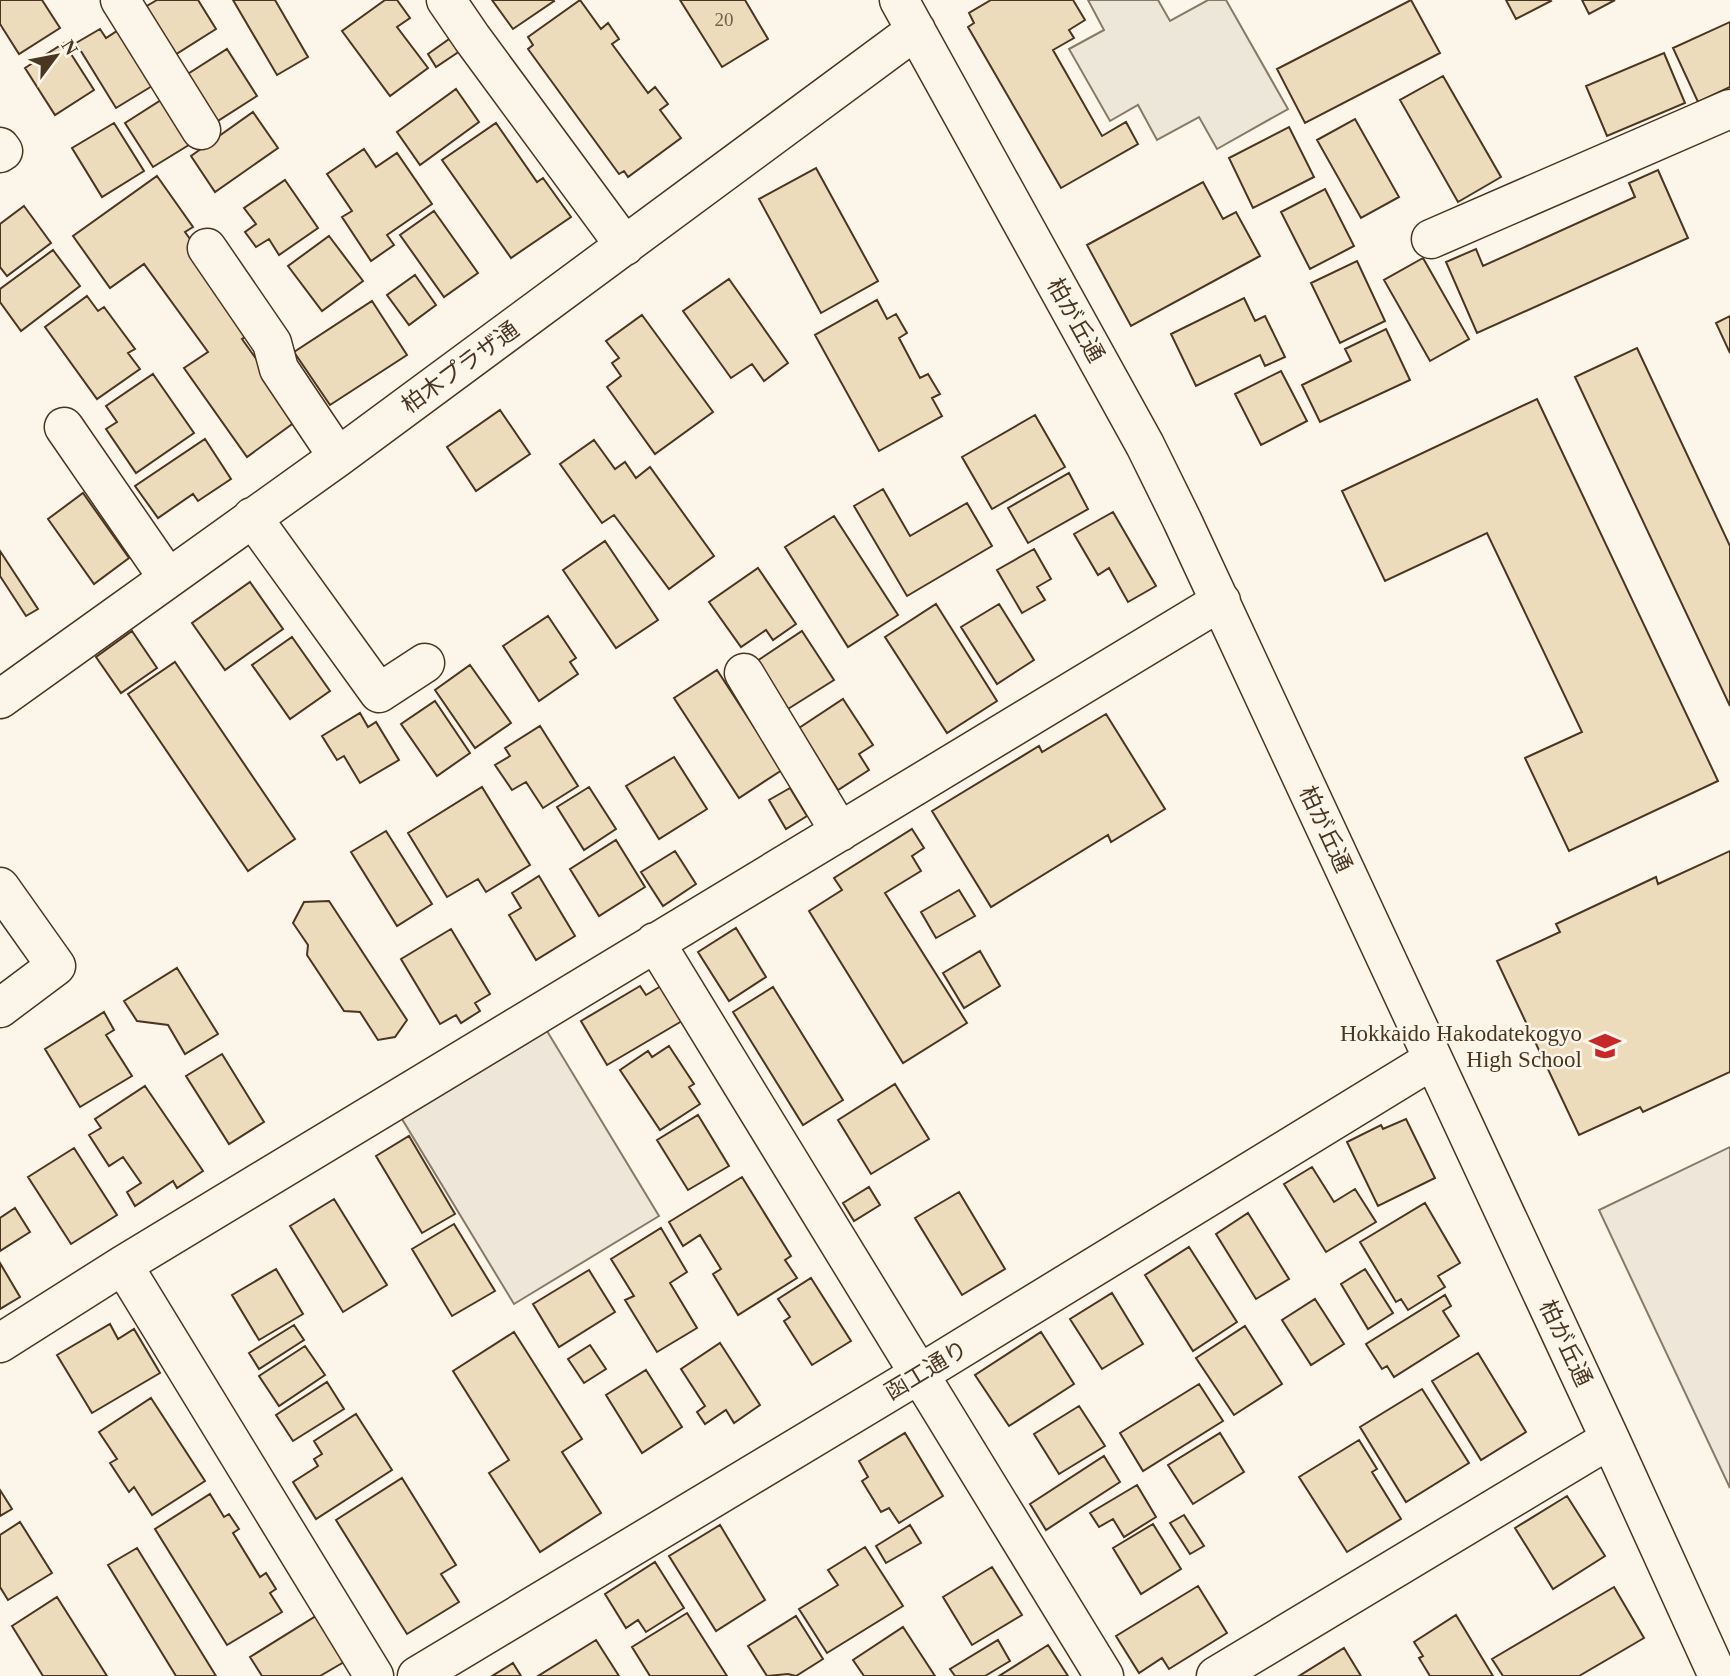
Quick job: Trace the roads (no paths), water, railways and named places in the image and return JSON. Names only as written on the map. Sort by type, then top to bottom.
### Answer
[{"type":"street","points":[[120,0],[201,130]]},
{"type":"street","points":[[446,0],[625,246]]},
{"type":"street","name":"柏木プラザ通","points":[[0,699],[338,457],[625,246],[915,12]]},
{"type":"street","name":"柏が丘通","points":[[915,12],[1145,445],[1221,601],[1718,1676]]},
{"type":"street","points":[[1431,239],[1730,109]]},
{"type":"street","points":[[0,147],[3,151],[0,153]]},
{"type":"street","points":[[207,248],[272,343],[279,369],[338,457]]},
{"type":"street","points":[[64,427],[167,578]]},
{"type":"street","points":[[252,517],[379,694],[425,663]]},
{"type":"street","points":[[0,1343],[123,1265],[1221,601]]},
{"type":"street","points":[[744,673],[841,832]]},
{"type":"street","points":[[0,887],[56,966],[0,1008]]},
{"type":"street","points":[[655,942],[1104,1676]]},
{"type":"street","name":"函工通り","points":[[417,1676],[921,1373],[1432,1060]]},
{"type":"street","points":[[123,1265],[374,1676]]},
{"type":"street","points":[[1216,1676],[1610,1439]]},
{"type":"place","name":"Hokkaido Hakodatekogyo High School","points":[[1605,1046]]}]
